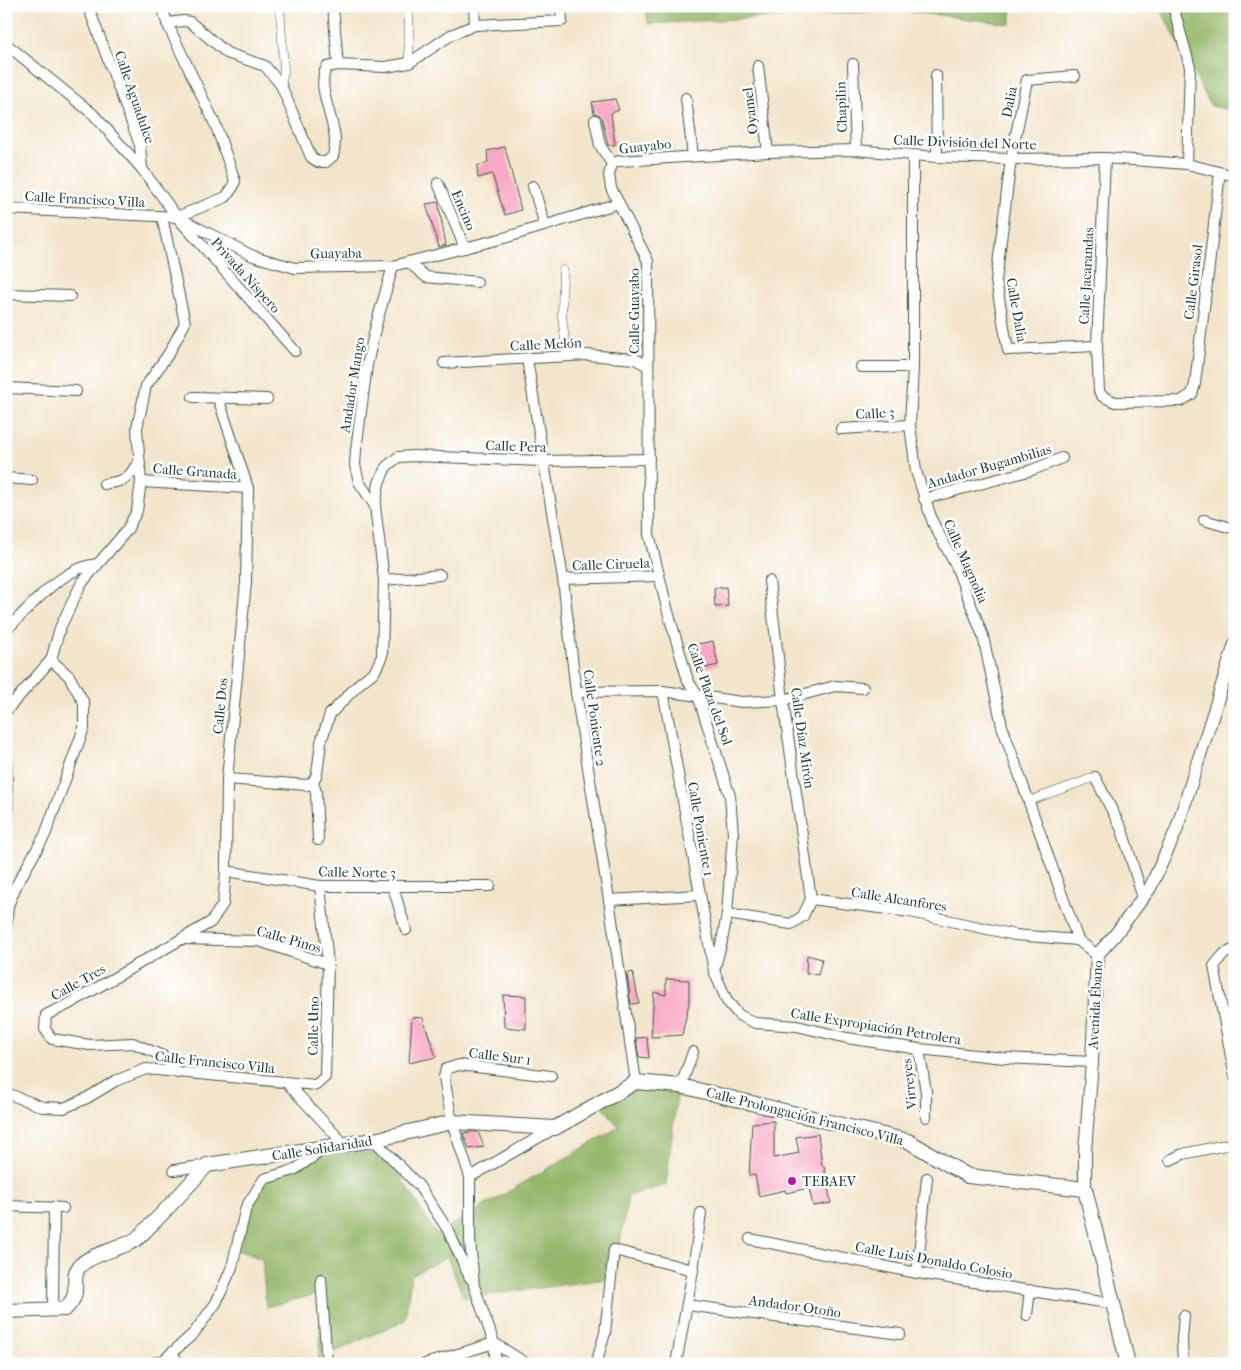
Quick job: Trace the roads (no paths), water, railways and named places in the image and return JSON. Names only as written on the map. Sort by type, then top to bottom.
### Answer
[{"type":"main road","name":"Calle Prolongación Francisco Villa","points":[[636,1082],[681,1086],[908,1141],[968,1176],[1085,1188]]},
{"type":"main road","points":[[555,1128],[636,1082]]},
{"type":"main road","name":"Calle Solidaridad","points":[[207,1165],[346,1145],[452,1122],[555,1128]]},
{"type":"main road","points":[[6,1311],[59,1310],[72,1302],[76,1290],[76,1277],[79,1267],[92,1258],[136,1240],[173,1204],[207,1165]]},
{"type":"main road","name":"Avenida Ébano","points":[[1085,1188],[1128,1364]]},
{"type":"street","name":"Calle Aguadulce","points":[[88,6],[140,145],[142,169]]},
{"type":"street","points":[[6,44],[93,114],[142,169],[177,217],[226,197],[234,187],[235,181],[216,126],[167,23],[162,6]]},
{"type":"street","points":[[280,6],[284,71],[281,85]]},
{"type":"street","points":[[333,6],[338,65]]},
{"type":"street","points":[[408,63],[409,6]]},
{"type":"street","points":[[474,6],[475,26]]},
{"type":"street","points":[[167,23],[190,22],[227,53],[265,66],[281,85],[311,157],[318,162],[326,162],[333,156],[335,140],[325,96],[324,72],[327,68],[338,65],[385,68],[408,63],[451,35],[475,26],[562,21],[561,6]]},
{"type":"street","points":[[1173,6],[1190,66],[1187,164]]},
{"type":"street","name":"Chapilin","points":[[853,64],[856,150]]},
{"type":"street","name":"Oyamel","points":[[758,66],[768,152]]},
{"type":"street","points":[[936,75],[937,157]]},
{"type":"street","name":"Dalia","points":[[1012,159],[1027,80],[1075,76]]},
{"type":"street","points":[[686,98],[692,156]]},
{"type":"street","points":[[595,120],[600,146],[612,164]]},
{"type":"street","name":"Calle División del Norte","points":[[692,156],[856,150],[937,157],[1012,159],[1105,158],[1187,164],[1235,176]]},
{"type":"street","name":"Calle Magnolia","points":[[913,155],[913,367],[910,425],[916,471],[933,523],[956,566],[984,636],[1002,726],[1078,940]]},
{"type":"street","name":"Guayabo","points":[[620,203],[611,188],[609,175],[612,164],[619,161],[692,156]]},
{"type":"street","name":"Calle Jacarandas","points":[[1102,396],[1099,390],[1097,346],[1105,158]]},
{"type":"street","name":"Calle Dalia","points":[[1012,159],[996,280],[1008,350],[1097,346]]},
{"type":"street","name":"Calle Girasol","points":[[1102,396],[1115,402],[1181,401],[1192,394],[1195,384],[1220,173]]},
{"type":"street","name":"Encino","points":[[438,184],[465,248]]},
{"type":"street","points":[[533,186],[545,226]]},
{"type":"street","name":"Guayaba","points":[[177,217],[253,256],[294,268],[393,266],[504,238],[620,203]]},
{"type":"street","name":"Calle Guayabo","points":[[620,203],[648,261],[648,366]]},
{"type":"street","name":"Calle Francisco Villa","points":[[6,209],[177,217]]},
{"type":"street","name":"Calle Francisco Villa","points":[[51,660],[60,628],[81,584],[126,530],[137,511],[141,482],[137,428],[146,386],[169,353],[185,323],[162,217]]},
{"type":"street","name":"Privada Níspero","points":[[177,217],[295,351]]},
{"type":"street","points":[[408,262],[426,277],[477,282]]},
{"type":"street","name":"Andador Mango","points":[[375,506],[359,482],[355,465],[356,450],[367,365],[376,324],[393,266]]},
{"type":"street","points":[[564,270],[562,316],[567,356]]},
{"type":"street","points":[[6,294],[70,296]]},
{"type":"street","name":"Calle Melón","points":[[444,363],[586,355],[619,356],[635,359],[648,366]]},
{"type":"street","name":"Calle Poniente 2","points":[[527,359],[563,579],[576,692],[636,1082]]},
{"type":"street","name":"Calle Plaza del Sol","points":[[648,366],[649,534],[688,681],[698,696],[730,796],[733,834],[727,914],[714,971]]},
{"type":"street","points":[[860,367],[913,367]]},
{"type":"street","points":[[6,388],[76,391]]},
{"type":"street","points":[[193,397],[267,400]]},
{"type":"street","points":[[218,398],[248,488]]},
{"type":"street","name":"Calle 3","points":[[841,429],[910,425]]},
{"type":"street","name":"Calle Pera","points":[[375,506],[379,483],[386,467],[398,457],[544,461],[649,459]]},
{"type":"street","name":"Andador Bugambilias","points":[[924,499],[1032,470],[1062,458]]},
{"type":"street","points":[[104,484],[126,479],[140,462]]},
{"type":"street","points":[[6,478],[32,480]]},
{"type":"street","name":"Calle Granada","points":[[141,482],[248,488]]},
{"type":"street","name":"Calle Dos","points":[[211,922],[223,904],[226,871],[227,779],[246,582],[248,488]]},
{"type":"street","points":[[227,779],[307,785],[313,782],[318,774],[321,742],[330,714],[374,671],[382,656],[384,580],[375,506]]},
{"type":"street","points":[[1204,520],[1235,529]]},
{"type":"street","points":[[6,630],[34,601],[73,571],[98,564]]},
{"type":"street","points":[[384,580],[440,574]]},
{"type":"street","name":"Calle Ciruela","points":[[563,579],[659,576]]},
{"type":"street","name":"Calle Díaz Mirón","points":[[769,581],[783,700],[811,899]]},
{"type":"street","name":"Avenida Ébano","points":[[1085,1188],[1085,1151],[1092,1062],[1097,955],[1115,935],[1150,888],[1176,831],[1235,644]]},
{"type":"street","points":[[6,711],[51,660],[68,676],[84,703],[84,728],[45,835],[16,886],[8,906],[6,929]]},
{"type":"street","points":[[576,692],[663,691],[742,702],[783,700],[836,686],[863,688]]},
{"type":"street","name":"Calle Poniente 1","points":[[663,691],[714,971]]},
{"type":"street","points":[[6,757],[6,829]]},
{"type":"street","points":[[1029,802],[1095,777],[1122,830],[1143,898]]},
{"type":"street","points":[[313,782],[316,792],[318,840]]},
{"type":"street","name":"Calle Norte 3","points":[[226,871],[320,886],[490,886]]},
{"type":"street","points":[[320,886],[328,964]]},
{"type":"street","points":[[393,887],[406,930]]},
{"type":"street","points":[[609,900],[699,895]]},
{"type":"street","points":[[727,914],[791,924],[803,916],[811,899]]},
{"type":"street","name":"Calle Alcanfores","points":[[811,899],[910,912],[1014,936],[1078,940]]},
{"type":"street","name":"Calle Tres","points":[[177,1072],[165,1056],[133,1043],[90,1045],[52,1039],[45,1029],[46,1015],[69,1004],[211,922]]},
{"type":"street","name":"Calle Pinos","points":[[182,939],[259,941],[328,964]]},
{"type":"street","points":[[1078,940],[1097,955]]},
{"type":"street","points":[[1235,949],[1224,954],[1214,966],[1235,1077]]},
{"type":"street","name":"Calle Uno","points":[[287,1083],[316,1085],[326,1077],[328,964]]},
{"type":"street","name":"Calle Expropiación Petrolera","points":[[714,971],[727,1002],[739,1015],[755,1023],[797,1026],[847,1038],[919,1049],[1004,1058],[1092,1062]]},
{"type":"street","name":"Virreyes","points":[[919,1049],[926,1092],[926,1116]]},
{"type":"street","points":[[681,1086],[693,1052]]},
{"type":"street","name":"Calle Sur 1","points":[[452,1122],[444,1077],[446,1069],[459,1065],[551,1076]]},
{"type":"street","name":"Calle Francisco Villa","points":[[6,1093],[44,1107],[64,1108],[87,1098],[115,1081],[146,1069],[287,1083],[346,1145]]},
{"type":"street","points":[[452,1122],[470,1176],[470,1240],[474,1286]]},
{"type":"street","points":[[470,1176],[555,1128]]},
{"type":"street","points":[[374,1140],[419,1186],[448,1230],[474,1286],[494,1343],[496,1364]]},
{"type":"street","points":[[1170,1160],[1183,1154],[1235,1143]]},
{"type":"street","points":[[148,1364],[164,1360],[194,1333],[216,1303],[232,1267],[246,1207],[264,1179],[294,1170],[325,1148]]},
{"type":"street","points":[[174,1170],[207,1165]]},
{"type":"street","points":[[917,1273],[927,1178]]},
{"type":"street","points":[[6,1206],[59,1208],[59,1310]]},
{"type":"street","points":[[676,1364],[701,1214]]},
{"type":"street","name":"Calle Luis Donaldo Colosio","points":[[750,1239],[917,1273],[1114,1304]]},
{"type":"street","points":[[596,1364],[605,1333],[614,1250],[693,1270]]},
{"type":"street","points":[[321,1278],[327,1364]]},
{"type":"street","points":[[1027,1315],[1030,1290]]},
{"type":"street","name":"Andador Otoño","points":[[687,1305],[900,1334]]},
{"type":"street","points":[[1183,1364],[1184,1316]]},
{"type":"street","points":[[425,1364],[494,1343],[525,1364]]},
{"type":"street","points":[[171,1353],[180,1364]]},
{"type":"place","name":"TEBAEV","points":[[792,1181]]}]
